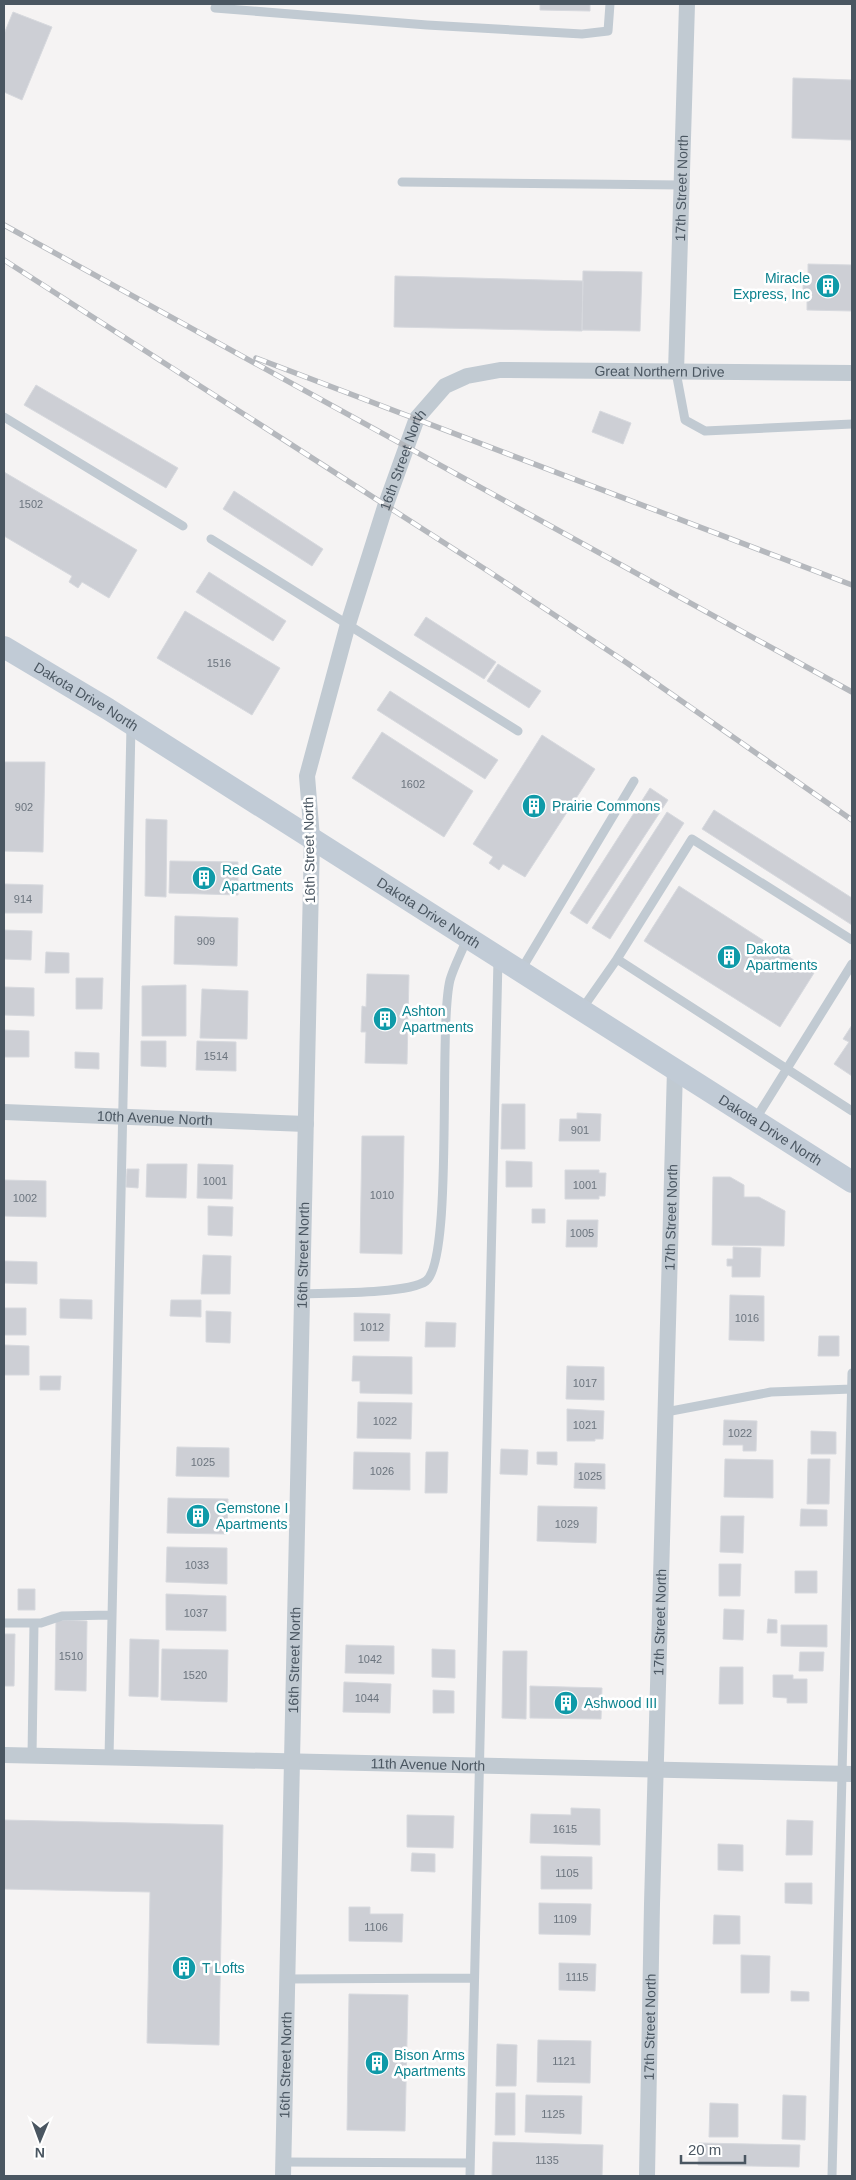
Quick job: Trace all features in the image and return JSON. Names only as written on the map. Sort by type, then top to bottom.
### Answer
[{"type":"street","name":"17th Street North","points":[[676,372],[687,4]]},
{"type":"street","name":"Great Northern Drive","points":[[467,376],[500,370],[852,373]]},
{"type":"street","name":"16th Street North","points":[[283,2169],[312,838],[307,776],[348,624],[385,507],[417,418],[445,386],[467,376]]},
{"type":"street","name":"Dakota Drive North","points":[[4,647],[132,724],[852,1182]]},
{"type":"street","name":"17th Street North","points":[[647,2176],[652,1904],[676,1069]]},
{"type":"street","name":"10th Avenue North","points":[[4,1112],[306,1124]]},
{"type":"street","name":"11th Avenue North","points":[[4,1756],[847,1774]]},
{"type":"lane","points":[[215,8],[427,25],[582,34],[608,31],[610,4]]},
{"type":"lane","points":[[402,182],[682,185]]},
{"type":"lane","points":[[676,372],[685,420],[705,431],[852,424]]},
{"type":"lane","points":[[4,417],[183,526]]},
{"type":"lane","points":[[211,539],[518,731]]},
{"type":"lane","points":[[109,1758],[132,724]]},
{"type":"lane","points":[[520,971],[634,781]]},
{"type":"lane","points":[[582,1010],[617,959],[692,838],[852,940]]},
{"type":"lane","points":[[302,1294],[401,1289],[424,1282],[432,1275],[438,1251],[442,1188],[450,981],[467,938]]},
{"type":"lane","points":[[470,2176],[498,956]]},
{"type":"lane","points":[[617,959],[852,1111]]},
{"type":"lane","points":[[755,1120],[852,964]]},
{"type":"lane","points":[[832,2176],[847,1774],[852,1373]]},
{"type":"lane","points":[[666,1412],[771,1392],[852,1388]]},
{"type":"lane","points":[[4,1623],[41,1623],[62,1616],[111,1615]]},
{"type":"lane","points":[[32,1756],[34,1622]]},
{"type":"lane","points":[[287,1979],[474,1978]]},
{"type":"lane","points":[[283,2169],[470,2163]]},
{"type":"building","points":[[540,4],[590,4],[590,11],[540,10]]},
{"type":"building","points":[[13,12],[52,27],[22,100],[4,92],[4,34]]},
{"type":"building","points":[[793,78],[852,80],[852,140],[792,138]]},
{"type":"building","name":"Miracle Express, Inc","points":[[808,264],[852,265],[852,311],[807,310],[807,299],[803,299],[803,273],[808,274]]},
{"type":"building","points":[[583,271],[642,272],[640,331],[582,330]]},
{"type":"building","points":[[395,276],[583,281],[582,331],[394,327]]},
{"type":"building","points":[[36,385],[178,468],[166,488],[24,405]]},
{"type":"building","points":[[600,411],[631,423],[623,444],[592,432]]},
{"type":"building","points":[[4,472],[137,550],[109,598],[82,582],[78,588],[69,582],[72,576],[4,536]]},
{"type":"building","points":[[234,491],[323,549],[312,566],[223,509]]},
{"type":"building","points":[[209,572],[286,621],[273,641],[196,592]]},
{"type":"building","points":[[185,611],[280,668],[252,715],[157,658]]},
{"type":"building","points":[[426,617],[496,662],[484,679],[414,635]]},
{"type":"building","points":[[498,664],[541,691],[529,708],[487,681]]},
{"type":"building","points":[[390,691],[498,760],[485,779],[377,710]]},
{"type":"building","points":[[382,732],[473,791],[444,837],[352,778]]},
{"type":"building","name":"Prairie Commons","points":[[542,735],[595,769],[525,877],[503,864],[499,870],[489,863],[493,857],[473,844]]},
{"type":"building","points":[[4,762],[45,762],[43,852],[4,851]]},
{"type":"building","points":[[650,788],[668,800],[587,924],[570,913]]},
{"type":"building","points":[[714,810],[852,898],[852,925],[702,829]]},
{"type":"building","points":[[667,812],[684,823],[610,939],[592,928]]},
{"type":"building","points":[[146,819],[167,820],[166,897],[145,896]]},
{"type":"building","name":"Red Gate Apartments","points":[[170,861],[238,862],[238,895],[169,893]]},
{"type":"building","points":[[4,884],[43,885],[42,913],[4,913]]},
{"type":"building","name":"Dakota Apartments","points":[[679,886],[814,973],[780,1027],[644,941]]},
{"type":"building","points":[[175,916],[238,918],[237,966],[174,964]]},
{"type":"building","points":[[4,930],[32,931],[31,960],[4,959]]},
{"type":"building","points":[[46,952],[69,953],[69,973],[45,973]]},
{"type":"building","name":"Ashton Apartments","points":[[367,974],[409,975],[407,1064],[365,1063],[366,1032],[361,1032],[362,1006],[366,1007]]},
{"type":"building","points":[[76,978],[103,978],[102,1009],[76,1009]]},
{"type":"building","points":[[186,985],[186,1036],[142,1036],[142,986]]},
{"type":"building","points":[[4,987],[34,988],[34,1016],[4,1015]]},
{"type":"building","points":[[202,989],[248,991],[247,1039],[200,1038]]},
{"type":"building","points":[[852,1025],[852,1076],[834,1064],[849,1042],[843,1039]]},
{"type":"building","points":[[4,1030],[29,1031],[29,1057],[4,1057]]},
{"type":"building","points":[[141,1041],[166,1041],[166,1067],[141,1066]]},
{"type":"building","points":[[197,1041],[236,1042],[236,1071],[196,1070]]},
{"type":"building","points":[[75,1052],[99,1053],[99,1069],[75,1068]]},
{"type":"building","points":[[502,1104],[525,1104],[525,1149],[501,1149]]},
{"type":"building","points":[[577,1113],[601,1114],[600,1141],[559,1141],[560,1119],[577,1119]]},
{"type":"building","points":[[362,1136],[404,1136],[402,1254],[360,1253]]},
{"type":"building","points":[[506,1161],[532,1162],[532,1187],[506,1187]]},
{"type":"building","points":[[147,1164],[187,1164],[186,1198],[146,1197]]},
{"type":"building","points":[[198,1164],[233,1165],[232,1199],[197,1198]]},
{"type":"building","points":[[127,1169],[139,1169],[138,1188],[126,1187]]},
{"type":"building","points":[[565,1170],[599,1170],[599,1173],[606,1173],[605,1196],[599,1196],[599,1199],[565,1199]]},
{"type":"building","points":[[713,1177],[730,1177],[744,1185],[744,1197],[759,1197],[785,1211],[784,1246],[712,1245]]},
{"type":"building","points":[[4,1180],[46,1181],[46,1217],[4,1216]]},
{"type":"building","points":[[208,1206],[233,1207],[232,1236],[208,1235]]},
{"type":"building","points":[[532,1209],[545,1209],[545,1223],[532,1223]]},
{"type":"building","points":[[567,1220],[598,1220],[597,1247],[566,1247]]},
{"type":"building","points":[[733,1247],[761,1248],[760,1277],[732,1277],[732,1266],[727,1266],[727,1259],[733,1259]]},
{"type":"building","points":[[203,1255],[231,1256],[230,1294],[201,1294]]},
{"type":"building","points":[[4,1261],[37,1262],[37,1284],[4,1283]]},
{"type":"building","points":[[730,1295],[764,1296],[764,1341],[729,1340]]},
{"type":"building","points":[[60,1299],[92,1300],[92,1319],[60,1318]]},
{"type":"building","points":[[171,1300],[201,1300],[201,1317],[170,1316]]},
{"type":"building","points":[[4,1308],[26,1308],[26,1335],[4,1335]]},
{"type":"building","points":[[206,1311],[231,1312],[230,1343],[206,1342]]},
{"type":"building","points":[[354,1313],[390,1314],[389,1341],[354,1341]]},
{"type":"building","points":[[426,1322],[456,1323],[455,1347],[425,1347]]},
{"type":"building","points":[[819,1336],[839,1336],[839,1356],[818,1356]]},
{"type":"building","points":[[4,1345],[29,1346],[29,1375],[4,1375]]},
{"type":"building","points":[[353,1356],[412,1357],[412,1394],[360,1393],[360,1381],[352,1381]]},
{"type":"building","points":[[567,1366],[604,1367],[604,1400],[566,1399]]},
{"type":"building","points":[[40,1376],[61,1376],[60,1390],[40,1390]]},
{"type":"building","points":[[358,1402],[412,1403],[411,1439],[357,1438]]},
{"type":"building","points":[[567,1409],[604,1411],[603,1439],[595,1439],[595,1441],[567,1441]]},
{"type":"building","points":[[724,1420],[757,1421],[756,1451],[743,1451],[743,1445],[723,1445]]},
{"type":"building","points":[[811,1431],[836,1432],[836,1454],[811,1454]]},
{"type":"building","points":[[177,1447],[229,1448],[229,1477],[176,1476]]},
{"type":"building","points":[[501,1449],[528,1450],[527,1475],[500,1474]]},
{"type":"building","points":[[354,1452],[410,1453],[410,1490],[353,1489]]},
{"type":"building","points":[[426,1452],[448,1452],[447,1493],[425,1493]]},
{"type":"building","points":[[537,1452],[557,1452],[557,1465],[537,1464]]},
{"type":"building","points":[[725,1459],[773,1460],[773,1498],[724,1497]]},
{"type":"building","points":[[808,1459],[830,1459],[829,1504],[807,1504]]},
{"type":"building","points":[[575,1463],[605,1464],[605,1489],[574,1488]]},
{"type":"building","name":"Gemstone I Apartments","points":[[168,1498],[228,1499],[227,1534],[167,1533]]},
{"type":"building","points":[[538,1506],[597,1507],[596,1543],[537,1541]]},
{"type":"building","points":[[801,1509],[827,1510],[827,1526],[800,1526]]},
{"type":"building","points":[[721,1516],[744,1516],[743,1553],[720,1552]]},
{"type":"building","points":[[167,1547],[227,1548],[227,1584],[166,1582]]},
{"type":"building","points":[[719,1564],[741,1564],[740,1596],[719,1596]]},
{"type":"building","points":[[795,1571],[817,1571],[817,1593],[795,1593]]},
{"type":"building","points":[[18,1589],[35,1589],[35,1610],[18,1610]]},
{"type":"building","points":[[166,1594],[226,1596],[226,1631],[166,1630]]},
{"type":"building","points":[[724,1609],[744,1610],[743,1640],[723,1639]]},
{"type":"building","points":[[768,1619],[777,1620],[777,1633],[767,1633]]},
{"type":"building","points":[[56,1620],[87,1621],[86,1691],[55,1690]]},
{"type":"building","points":[[781,1625],[827,1625],[827,1647],[781,1646]]},
{"type":"building","points":[[4,1634],[15,1634],[14,1686],[4,1686]]},
{"type":"building","points":[[130,1639],[159,1640],[158,1697],[129,1696]]},
{"type":"building","points":[[346,1645],[394,1646],[394,1674],[345,1673]]},
{"type":"building","points":[[162,1649],[228,1650],[227,1702],[161,1700]]},
{"type":"building","points":[[432,1649],[455,1650],[455,1678],[432,1677]]},
{"type":"building","points":[[503,1651],[527,1651],[526,1719],[502,1718]]},
{"type":"building","points":[[800,1652],[824,1652],[823,1671],[799,1671]]},
{"type":"building","points":[[720,1667],[743,1667],[743,1704],[719,1704]]},
{"type":"building","points":[[773,1675],[793,1675],[793,1679],[807,1679],[807,1703],[787,1703],[787,1698],[773,1697]]},
{"type":"building","points":[[344,1682],[391,1684],[390,1713],[343,1712]]},
{"type":"building","name":"Ashwood III","points":[[530,1686],[602,1688],[601,1719],[530,1718]]},
{"type":"building","points":[[433,1690],[454,1691],[454,1713],[433,1713]]},
{"type":"building","points":[[571,1808],[600,1809],[600,1845],[530,1843],[531,1814],[571,1815]]},
{"type":"building","points":[[407,1815],[454,1816],[453,1848],[407,1847]]},
{"type":"building","name":"T Lofts","points":[[4,1820],[223,1825],[219,2045],[147,2043],[150,1892],[4,1889]]},
{"type":"building","points":[[787,1820],[813,1821],[812,1855],[786,1855]]},
{"type":"building","points":[[718,1844],[743,1845],[743,1871],[718,1870]]},
{"type":"building","points":[[412,1853],[435,1854],[435,1872],[411,1871]]},
{"type":"building","points":[[541,1856],[592,1857],[592,1889],[541,1889]]},
{"type":"building","points":[[785,1883],[812,1883],[812,1904],[785,1903]]},
{"type":"building","points":[[539,1903],[591,1904],[590,1935],[539,1934]]},
{"type":"building","points":[[349,1907],[370,1907],[370,1914],[403,1914],[402,1942],[349,1941]]},
{"type":"building","points":[[714,1915],[740,1916],[740,1944],[713,1944]]},
{"type":"building","points":[[741,1955],[770,1956],[769,1993],[741,1993]]},
{"type":"building","points":[[559,1963],[596,1964],[595,1991],[559,1990]]},
{"type":"building","points":[[791,1991],[809,1992],[809,2001],[791,2001]]},
{"type":"building","name":"Bison Arms Apartments","points":[[349,1994],[408,1995],[405,2131],[347,2130]]},
{"type":"building","points":[[538,2040],[591,2041],[590,2083],[537,2082]]},
{"type":"building","points":[[497,2044],[517,2045],[516,2086],[496,2086]]},
{"type":"building","points":[[496,2093],[515,2093],[515,2135],[495,2135]]},
{"type":"building","points":[[526,2095],[582,2096],[581,2134],[525,2132]]},
{"type":"building","points":[[783,2095],[806,2096],[805,2140],[782,2139]]},
{"type":"building","points":[[710,2103],[738,2104],[738,2137],[709,2137]]},
{"type":"building","points":[[493,2142],[603,2145],[602,2176],[492,2176]]},
{"type":"building","points":[[699,2143],[800,2145],[799,2167],[698,2165]]},
{"type":"railway","points":[[4,225],[852,692]]},
{"type":"railway","points":[[4,260],[488,571],[627,663],[852,820]]},
{"type":"railway","points":[[256,358],[852,585]]},
{"type":"place","name":"Miracle Express, Inc","points":[[828,286]]},
{"type":"place","name":"Prairie Commons","points":[[534,806]]},
{"type":"place","name":"Red Gate Apartments","points":[[204,878]]},
{"type":"place","name":"Dakota Apartments","points":[[729,957]]},
{"type":"place","name":"Ashton Apartments","points":[[385,1019]]},
{"type":"place","name":"Gemstone I Apartments","points":[[198,1516]]},
{"type":"place","name":"Ashwood III","points":[[566,1703]]},
{"type":"place","name":"T Lofts","points":[[184,1968]]},
{"type":"place","name":"Bison Arms Apartments","points":[[377,2063]]}]
